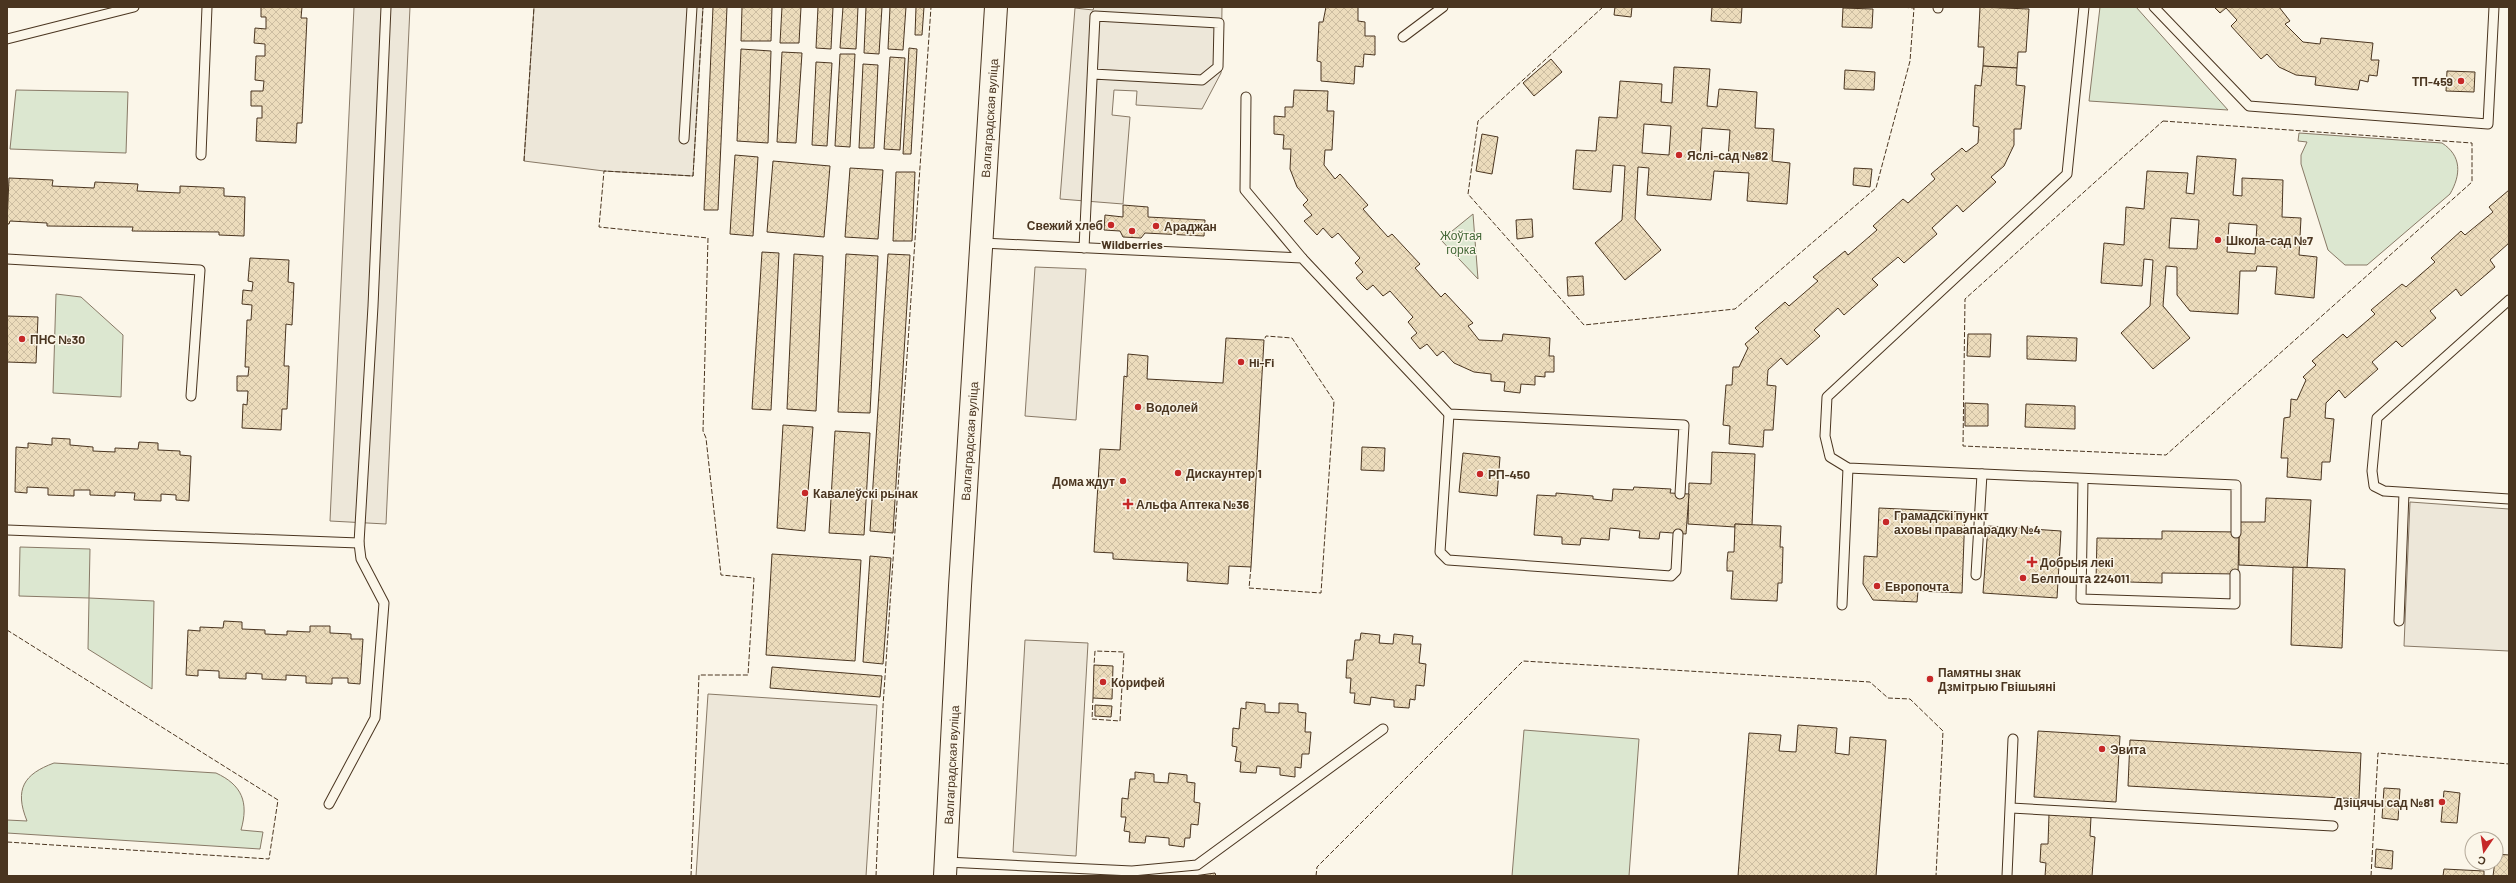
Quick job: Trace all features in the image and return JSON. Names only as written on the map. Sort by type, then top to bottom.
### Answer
[{"type":"main road","name":"Валгаградская вуліца","points":[[945,869],[980,243],[996,7]]},
{"type":"lane","points":[[7,39],[134,7]]},
{"type":"lane","points":[[201,155],[207,7]]},
{"type":"lane","points":[[330,804],[375,718],[384,603],[361,559],[359,543],[373,306],[386,7]]},
{"type":"lane","points":[[684,139],[692,7]]},
{"type":"lane","points":[[1403,37],[1443,7]]},
{"type":"lane","points":[[2084,7],[2066,174],[1827,397],[1825,436],[1830,457],[1848,468],[2236,485],[2236,533]]},
{"type":"lane","points":[[2154,7],[2249,106],[2488,124],[2494,7]]},
{"type":"lane","points":[[1084,248],[1095,16],[1219,24],[1218,67],[1202,80],[1093,74]]},
{"type":"lane","points":[[1246,97],[1245,190],[1302,258],[1449,414],[1684,425],[1680,494]]},
{"type":"lane","points":[[980,243],[1302,258]]},
{"type":"lane","points":[[7,260],[200,270],[191,396]]},
{"type":"lane","points":[[2509,300],[2377,418],[2372,471],[2374,486],[2384,491],[2509,499]]},
{"type":"lane","points":[[1449,414],[1440,552],[1448,560],[1671,576],[1676,571],[1678,534]]},
{"type":"lane","points":[[1842,605],[1848,468]]},
{"type":"lane","points":[[1976,575],[1982,474]]},
{"type":"lane","points":[[2083,479],[2081,599],[2235,604],[2235,574]]},
{"type":"lane","points":[[2399,621],[2404,493]]},
{"type":"lane","points":[[7,530],[359,543]]},
{"type":"lane","points":[[945,869],[1132,871],[1197,865],[1384,729]]},
{"type":"lane","points":[[2007,876],[2013,739]]},
{"type":"lane","points":[[2011,808],[2333,826]]},
{"type":"green space","points":[[2100,7],[2136,7],[2228,110],[2089,101]]},
{"type":"green space","points":[[16,90],[128,92],[126,153],[10,149]]},
{"type":"green space","points":[[2299,133],[2442,143],[2449,148],[2458,166],[2458,173],[2454,187],[2450,194],[2367,265],[2345,265],[2328,250],[2301,164],[2301,155],[2307,142],[2298,141]]},
{"type":"green space","name":"Жоўтая горка","points":[[1473,214],[1478,279],[1441,240]]},
{"type":"green space","points":[[56,294],[81,297],[123,335],[121,397],[53,393]]},
{"type":"green space","points":[[20,547],[90,549],[89,598],[19,596]]},
{"type":"green space","points":[[89,598],[154,601],[152,689],[88,649]]},
{"type":"green space","points":[[1524,730],[1639,739],[1629,876],[1512,876]]},
{"type":"green space","points":[[54,763],[216,773],[232,783],[241,796],[244,811],[241,830],[263,832],[260,849],[7,833],[7,820],[27,821],[23,810],[22,800],[24,784],[35,772]]},
{"type":"shaded area","points":[[354,7],[410,7],[386,524],[330,521]]},
{"type":"shaded area","points":[[534,7],[703,7],[693,176],[604,171],[524,161]]},
{"type":"shaded area","points":[[1094,7],[1222,7],[1221,73],[1202,109],[1136,105],[1137,91],[1114,90],[1112,115],[1130,117],[1123,204],[1060,199],[1075,8],[1093,10]]},
{"type":"shaded area","points":[[1035,267],[1086,269],[1076,420],[1025,416]]},
{"type":"shaded area","points":[[2410,502],[2509,509],[2509,651],[2404,646]]},
{"type":"shaded area","points":[[1025,640],[1088,643],[1076,856],[1013,852]]},
{"type":"shaded area","points":[[708,694],[877,705],[866,876],[696,876]]},
{"type":"building","points":[[261,7],[302,7],[301,18],[307,18],[302,123],[297,123],[296,143],[256,141],[257,118],[262,118],[262,106],[251,106],[251,91],[263,91],[264,81],[255,80],[256,56],[265,56],[265,44],[254,43],[255,28],[266,29],[266,17],[261,17]]},
{"type":"building","points":[[713,7],[727,7],[718,210],[704,210]]},
{"type":"building","points":[[742,7],[772,7],[771,41],[741,41]]},
{"type":"building","points":[[782,7],[801,7],[799,43],[780,43]]},
{"type":"building","points":[[818,7],[833,7],[831,49],[816,48]]},
{"type":"building","points":[[843,7],[858,7],[856,49],[840,48]]},
{"type":"building","points":[[866,7],[882,7],[879,54],[864,53]]},
{"type":"building","points":[[890,7],[906,7],[903,50],[888,49]]},
{"type":"building","points":[[916,7],[924,7],[922,35],[915,35]]},
{"type":"building","points":[[1326,7],[1358,7],[1358,21],[1365,22],[1365,36],[1375,36],[1375,55],[1364,54],[1363,67],[1355,66],[1354,84],[1321,81],[1321,62],[1317,61],[1319,22],[1323,22]]},
{"type":"building","points":[[1615,7],[1632,7],[1631,17],[1614,15]]},
{"type":"building","points":[[1712,7],[1742,7],[1741,23],[1711,21]]},
{"type":"building","points":[[1980,7],[2029,9],[2026,52],[2018,52],[2017,68],[1983,66],[1984,47],[1978,47]]},
{"type":"building","points":[[2214,7],[2279,7],[2290,21],[2285,24],[2303,42],[2320,44],[2321,38],[2373,43],[2371,60],[2379,60],[2377,76],[2369,75],[2368,82],[2360,80],[2358,90],[2315,85],[2316,77],[2296,75],[2279,67],[2267,54],[2261,59],[2231,26],[2237,20],[2226,8],[2220,13]]},
{"type":"building","points":[[1843,8],[1873,9],[1872,28],[1842,27]]},
{"type":"building","points":[[909,48],[917,49],[911,154],[903,154]]},
{"type":"building","points":[[741,49],[771,51],[768,143],[737,141]]},
{"type":"building","points":[[782,52],[802,53],[796,143],[777,142]]},
{"type":"building","points":[[840,54],[855,54],[850,147],[835,146]]},
{"type":"building","points":[[890,57],[905,58],[900,150],[884,149]]},
{"type":"building","points":[[1551,59],[1562,72],[1534,96],[1523,83]]},
{"type":"building","points":[[816,62],[832,63],[827,146],[812,145]]},
{"type":"building","points":[[863,64],[878,65],[874,148],[859,148]]},
{"type":"building","points":[[1983,66],[2017,68],[2016,85],[2025,86],[2021,129],[2014,129],[2014,145],[2004,166],[1991,177],[1996,182],[1963,212],[1957,205],[1932,228],[1937,234],[1904,263],[1898,257],[1872,279],[1878,285],[1844,315],[1838,308],[1814,330],[1820,336],[1787,365],[1781,358],[1768,370],[1767,385],[1776,386],[1773,430],[1764,430],[1763,447],[1729,444],[1730,426],[1723,425],[1726,385],[1732,385],[1733,367],[1739,367],[1748,348],[1745,344],[1759,332],[1755,328],[1785,302],[1789,306],[1818,281],[1813,277],[1845,251],[1848,255],[1877,230],[1873,226],[1903,199],[1908,203],[1935,179],[1931,174],[1962,148],[1966,152],[1978,143],[1979,127],[1973,126],[1975,85],[1981,86]]},
{"type":"building","points":[[1674,67],[1710,69],[1707,106],[1717,107],[1719,89],[1757,92],[1755,128],[1774,129],[1772,161],[1790,163],[1787,204],[1747,201],[1749,173],[1714,171],[1711,200],[1647,195],[1649,168],[1638,167],[1635,219],[1661,250],[1625,280],[1595,243],[1622,220],[1625,166],[1613,165],[1611,192],[1573,189],[1576,150],[1596,151],[1599,117],[1617,118],[1620,81],[1662,84],[1661,102],[1672,103]],"holes":[[[1644,124],[1671,126],[1669,155],[1642,153]],[[1702,128],[1730,130],[1728,159],[1700,157]]]},
{"type":"building","points":[[1845,70],[1875,72],[1874,90],[1844,89]]},
{"type":"building","name":"ТП-459","points":[[2447,71],[2475,72],[2474,92],[2446,91]]},
{"type":"building","points":[[1294,90],[1328,91],[1327,111],[1334,111],[1332,150],[1325,150],[1324,165],[1335,179],[1340,174],[1368,205],[1363,209],[1388,237],[1392,234],[1420,264],[1415,268],[1441,297],[1445,293],[1473,323],[1468,326],[1479,340],[1502,341],[1503,334],[1550,338],[1549,356],[1554,356],[1554,372],[1545,372],[1545,377],[1535,376],[1535,385],[1521,384],[1520,393],[1504,391],[1505,382],[1491,381],[1491,374],[1474,372],[1454,363],[1443,351],[1437,356],[1427,344],[1420,349],[1411,338],[1417,333],[1408,322],[1413,317],[1390,291],[1383,296],[1373,285],[1367,290],[1361,284],[1356,278],[1363,272],[1355,263],[1360,258],[1338,233],[1332,238],[1323,228],[1317,235],[1304,221],[1312,215],[1303,205],[1308,200],[1297,187],[1290,169],[1291,149],[1283,149],[1284,135],[1274,134],[1274,116],[1285,117],[1285,107],[1293,107]]},
{"type":"building","points":[[1482,134],[1498,137],[1492,174],[1476,171]]},
{"type":"building","points":[[735,155],[758,157],[753,236],[730,234]]},
{"type":"building","points":[[2197,156],[2236,159],[2233,195],[2242,196],[2242,178],[2283,180],[2282,217],[2301,218],[2299,255],[2317,257],[2314,298],[2275,294],[2277,267],[2257,266],[2256,271],[2240,271],[2238,314],[2190,311],[2177,295],[2177,267],[2166,266],[2163,306],[2190,338],[2153,369],[2121,333],[2150,306],[2153,260],[2144,259],[2142,286],[2101,283],[2104,243],[2124,245],[2126,207],[2144,209],[2147,171],[2188,173],[2186,193],[2194,194]],"holes":[[[2171,218],[2199,220],[2197,249],[2169,248]],[[2229,223],[2257,225],[2255,254],[2227,252]]]},
{"type":"building","points":[[773,161],[830,166],[824,237],[767,232]]},
{"type":"building","points":[[850,168],[883,170],[878,239],[845,237]]},
{"type":"building","points":[[1854,168],[1872,169],[1870,187],[1853,185]]},
{"type":"building","points":[[896,172],[915,172],[912,241],[893,241]]},
{"type":"building","points":[[9,178],[53,180],[52,186],[94,188],[95,182],[138,184],[137,191],[180,193],[180,186],[224,188],[224,196],[245,197],[244,236],[219,235],[219,232],[132,231],[133,227],[47,226],[47,223],[10,221],[9,224],[7,224]]},
{"type":"building","points":[[2509,190],[2509,243],[2490,260],[2495,267],[2461,296],[2456,289],[2430,311],[2436,318],[2402,347],[2396,341],[2372,362],[2378,369],[2345,398],[2339,390],[2326,403],[2325,418],[2334,419],[2330,462],[2322,462],[2321,480],[2287,477],[2288,458],[2281,458],[2284,418],[2290,417],[2291,399],[2297,400],[2306,380],[2303,377],[2316,365],[2312,361],[2343,334],[2347,338],[2375,314],[2371,310],[2402,284],[2406,287],[2435,262],[2431,258],[2461,231],[2465,235],[2493,212],[2489,207]]},
{"type":"building","points":[[1123,205],[1148,207],[1148,217],[1205,220],[1204,236],[1145,233],[1141,238],[1123,237],[1120,231],[1104,230],[1105,215],[1123,217]]},
{"type":"building","points":[[1532,219],[1533,237],[1517,239],[1516,220]]},
{"type":"building","points":[[762,252],[779,253],[771,410],[752,409]]},
{"type":"building","points":[[794,254],[823,256],[816,411],[787,409]]},
{"type":"building","points":[[846,254],[878,256],[870,413],[838,412]]},
{"type":"building","points":[[888,254],[910,255],[893,533],[870,531]]},
{"type":"building","points":[[250,258],[289,260],[288,282],[294,283],[292,325],[286,324],[284,366],[289,366],[287,409],[282,409],[281,430],[242,428],[243,404],[247,405],[248,391],[237,391],[237,376],[248,376],[249,367],[245,367],[247,320],[251,320],[252,305],[242,304],[243,290],[252,291],[253,282],[248,281]]},
{"type":"building","points":[[1583,276],[1584,295],[1568,296],[1567,277]]},
{"type":"building","name":"ПНС №30","points":[[7,316],[38,317],[36,363],[7,362]]},
{"type":"building","points":[[1968,334],[1991,334],[1990,357],[1967,356]]},
{"type":"building","points":[[2027,336],[2077,338],[2076,361],[2027,359]]},
{"type":"building","name":"Дискаунтер 1","points":[[1226,338],[1264,340],[1251,567],[1229,566],[1228,584],[1187,581],[1188,563],[1113,559],[1113,553],[1094,552],[1100,449],[1120,450],[1124,376],[1127,377],[1128,354],[1148,356],[1147,379],[1223,383]]},
{"type":"building","points":[[1965,403],[1988,404],[1988,426],[1965,426]]},
{"type":"building","points":[[2026,404],[2075,406],[2075,429],[2025,427]]},
{"type":"building","points":[[783,425],[813,427],[805,531],[777,528]]},
{"type":"building","points":[[835,431],[870,433],[864,535],[829,533]]},
{"type":"building","points":[[52,438],[70,439],[70,445],[93,447],[93,451],[115,452],[115,448],[138,449],[139,442],[158,443],[158,450],[180,451],[180,455],[191,456],[189,501],[176,500],[176,495],[161,494],[161,501],[134,500],[135,493],[115,492],[115,496],[90,495],[90,490],[74,490],[74,496],[48,495],[48,488],[27,487],[27,493],[15,492],[16,447],[28,448],[28,443],[52,445]]},
{"type":"building","points":[[1362,447],[1385,448],[1384,471],[1361,470]]},
{"type":"building","points":[[1712,452],[1755,454],[1752,525],[1735,524],[1735,527],[1688,524],[1689,483],[1711,484]]},
{"type":"building","name":"РП-450","points":[[1463,453],[1500,457],[1497,496],[1459,492]]},
{"type":"building","points":[[1634,487],[1671,489],[1670,493],[1689,494],[1686,534],[1660,532],[1659,539],[1639,538],[1640,531],[1610,528],[1609,540],[1581,538],[1580,545],[1562,544],[1562,537],[1534,535],[1537,495],[1556,496],[1556,493],[1593,496],[1593,499],[1612,501],[1613,489],[1633,490]]},
{"type":"building","points":[[2266,498],[2311,500],[2307,568],[2239,565],[2239,522],[2265,522]]},
{"type":"building","points":[[1879,508],[1965,512],[1962,593],[1918,591],[1917,602],[1873,600],[1863,584],[1864,556],[1877,557]]},
{"type":"building","points":[[1735,524],[1781,526],[1780,547],[1783,547],[1782,583],[1778,583],[1777,601],[1731,599],[1733,571],[1727,571],[1727,562],[1728,552],[1734,552]]},
{"type":"building","points":[[1988,526],[2061,531],[2057,598],[1983,593]]},
{"type":"building","points":[[2162,531],[2239,532],[2238,574],[2162,573],[2162,583],[2096,581],[2097,538],[2162,539]]},
{"type":"building","points":[[772,554],[861,560],[855,661],[766,655]]},
{"type":"building","points":[[870,556],[891,558],[883,664],[863,662]]},
{"type":"building","points":[[2293,567],[2345,569],[2342,648],[2291,645]]},
{"type":"building","points":[[224,621],[242,622],[242,629],[265,630],[265,634],[287,635],[287,631],[310,632],[310,626],[330,626],[330,633],[351,634],[351,639],[363,639],[360,684],[348,683],[348,678],[332,678],[332,684],[306,683],[306,676],[286,675],[286,680],[262,679],[262,674],[246,673],[246,679],[219,678],[219,671],[198,670],[198,676],[186,675],[188,630],[200,631],[200,627],[223,628]]},
{"type":"building","points":[[1361,633],[1380,635],[1379,643],[1393,644],[1394,634],[1413,636],[1412,644],[1421,644],[1419,663],[1426,664],[1424,686],[1416,685],[1415,700],[1410,699],[1409,708],[1394,707],[1394,700],[1371,697],[1370,705],[1354,703],[1355,693],[1350,693],[1351,678],[1346,678],[1347,660],[1353,660],[1355,640],[1360,640]]},
{"type":"building","name":"Корифей","points":[[1094,665],[1113,666],[1112,699],[1093,698]]},
{"type":"building","points":[[772,667],[882,676],[880,697],[770,688]]},
{"type":"building","points":[[1246,702],[1265,704],[1265,712],[1279,713],[1279,703],[1298,704],[1298,712],[1306,713],[1305,732],[1311,732],[1309,754],[1302,754],[1301,768],[1295,767],[1295,777],[1280,775],[1280,768],[1257,766],[1256,773],[1240,772],[1241,762],[1235,761],[1237,747],[1232,746],[1233,728],[1239,729],[1241,708],[1246,709]]},
{"type":"building","points":[[1095,705],[1112,706],[1111,717],[1095,716]]},
{"type":"building","points":[[1798,725],[1837,728],[1835,753],[1849,755],[1850,737],[1886,740],[1876,876],[1738,876],[1749,733],[1781,735],[1779,751],[1796,752]]},
{"type":"building","points":[[2038,731],[2120,736],[2116,802],[2034,797]]},
{"type":"building","points":[[2130,740],[2361,753],[2359,799],[2128,786]]},
{"type":"building","points":[[1135,772],[1154,774],[1154,782],[1168,783],[1169,773],[1187,775],[1187,782],[1195,783],[1194,802],[1200,803],[1198,825],[1191,824],[1190,838],[1185,838],[1184,847],[1169,845],[1169,838],[1146,836],[1145,843],[1129,842],[1130,832],[1124,831],[1126,817],[1121,817],[1122,798],[1128,799],[1130,779],[1135,779]]},
{"type":"building","points":[[2384,788],[2400,789],[2398,820],[2382,818]]},
{"type":"building","points":[[2444,791],[2460,793],[2457,823],[2441,822]]},
{"type":"building","points":[[2049,814],[2091,817],[2090,836],[2095,837],[2092,876],[2045,876],[2046,863],[2040,862],[2041,844],[2048,844]]},
{"type":"building","points":[[2376,849],[2393,851],[2392,869],[2375,867]]},
{"type":"building","points":[[2504,855],[2509,855],[2509,876],[2493,876],[2494,871],[2504,871]]},
{"type":"building","points":[[2444,869],[2484,871],[2484,876],[2443,876]]},
{"type":"building","points":[[1215,873],[1216,876],[1194,876]]},
{"type":"fence","points":[[524,161],[534,7]]},
{"type":"fence","points":[[691,876],[699,675],[748,675],[754,578],[721,575],[706,438],[703,431],[708,238],[599,227],[604,171],[693,176],[703,7]]},
{"type":"fence","points":[[876,876],[883,706],[931,7]]},
{"type":"fence","points":[[1603,7],[1478,121],[1468,194],[1584,325],[1735,309],[1876,188],[1910,61],[1914,8],[1900,7]]},
{"type":"fence","points":[[2163,121],[2472,143],[2472,182],[2166,455],[1963,446],[1965,299],[2163,121]]},
{"type":"fence","points":[[1251,567],[1249,588],[1321,593],[1334,401],[1292,338],[1266,336],[1264,340]]},
{"type":"fence","points":[[2509,450],[2509,471]]},
{"type":"fence","points":[[7,630],[278,800],[269,859],[7,842]]},
{"type":"fence","points":[[1093,698],[1092,719],[1120,721],[1124,652],[1095,651],[1094,665]]},
{"type":"fence","points":[[1316,876],[1317,867],[1523,661],[1870,682],[1888,698],[1910,699],[1943,731],[1936,876]]},
{"type":"fence","points":[[2371,876],[2378,753],[2509,764]]},
{"type":"place","name":"ТП-459","points":[[2461,81]]},
{"type":"place","name":"Яслі-сад №82","points":[[1679,155]]},
{"type":"place","name":"Свежий хлеб","points":[[1111,225]]},
{"type":"place","name":"Араджан","points":[[1156,226]]},
{"type":"place","name":"Wildberries","points":[[1132,231]]},
{"type":"place","name":"Школа-сад №7","points":[[2218,240]]},
{"type":"place","name":"ПНС №30","points":[[22,339]]},
{"type":"place","name":"Hi-Fi","points":[[1241,362]]},
{"type":"place","name":"Водолей","points":[[1138,407]]},
{"type":"place","name":"Дискаунтер 1","points":[[1178,473]]},
{"type":"place","name":"РП-450","points":[[1480,474]]},
{"type":"place","name":"Дома ждут","points":[[1123,481]]},
{"type":"place","name":"Кавалеўскі рынак","points":[[805,493]]},
{"type":"place","name":"Альфа Аптека №36","points":[[1128,504]]},
{"type":"place","name":"Грамадскі пункт аховы правапарадку №4","points":[[1886,522]]},
{"type":"place","name":"Добрыя лекі","points":[[2032,562]]},
{"type":"place","name":"Белпошта 224011","points":[[2023,578]]},
{"type":"place","name":"Европочта","points":[[1877,586]]},
{"type":"place","name":"Памятны знак Дзмітрыю Гвішыяні","points":[[1930,679]]},
{"type":"place","name":"Корифей","points":[[1103,682]]},
{"type":"place","name":"Эвита","points":[[2102,749]]},
{"type":"place","name":"Дзіцячы сад №81","points":[[2442,802]]}]
